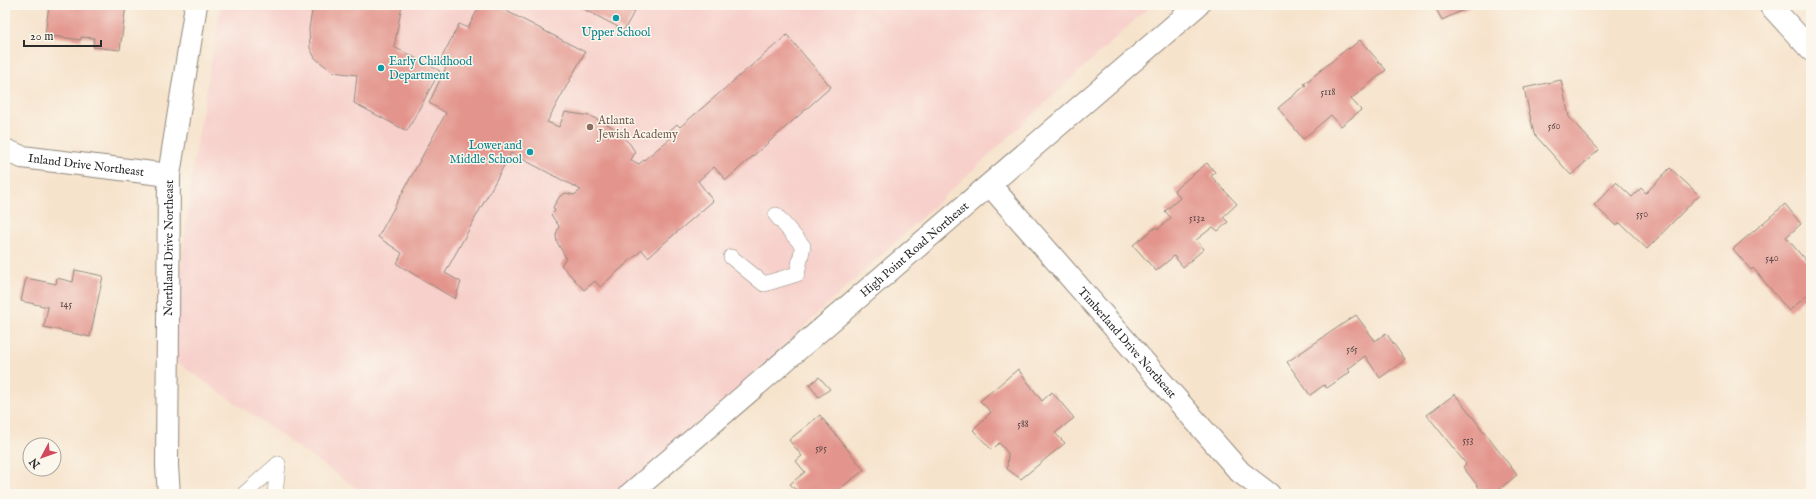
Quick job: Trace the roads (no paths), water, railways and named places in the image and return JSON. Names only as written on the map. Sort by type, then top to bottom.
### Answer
[{"type":"street","name":"Northland Drive Northeast","points":[[169,494],[167,466],[169,175],[196,5]]},
{"type":"street","name":"High Point Road Northeast","points":[[630,494],[1198,5]]},
{"type":"street","points":[[1770,5],[1811,50]]},
{"type":"street","name":"Inland Drive Northeast","points":[[5,150],[22,157],[169,175]]},
{"type":"street","name":"Timberland Drive Northeast","points":[[990,185],[1240,472],[1269,494]]},
{"type":"lane","points":[[731,257],[764,284],[798,274],[803,246],[776,215]]},
{"type":"lane","points":[[244,494],[278,464],[275,494]]},
{"type":"place","name":"Upper School","points":[[616,18]]},
{"type":"place","name":"Early Childhood Department","points":[[381,68]]},
{"type":"place","name":"Atlanta Jewish Academy","points":[[590,127]]},
{"type":"place","name":"Lower and Middle School","points":[[530,152]]}]
